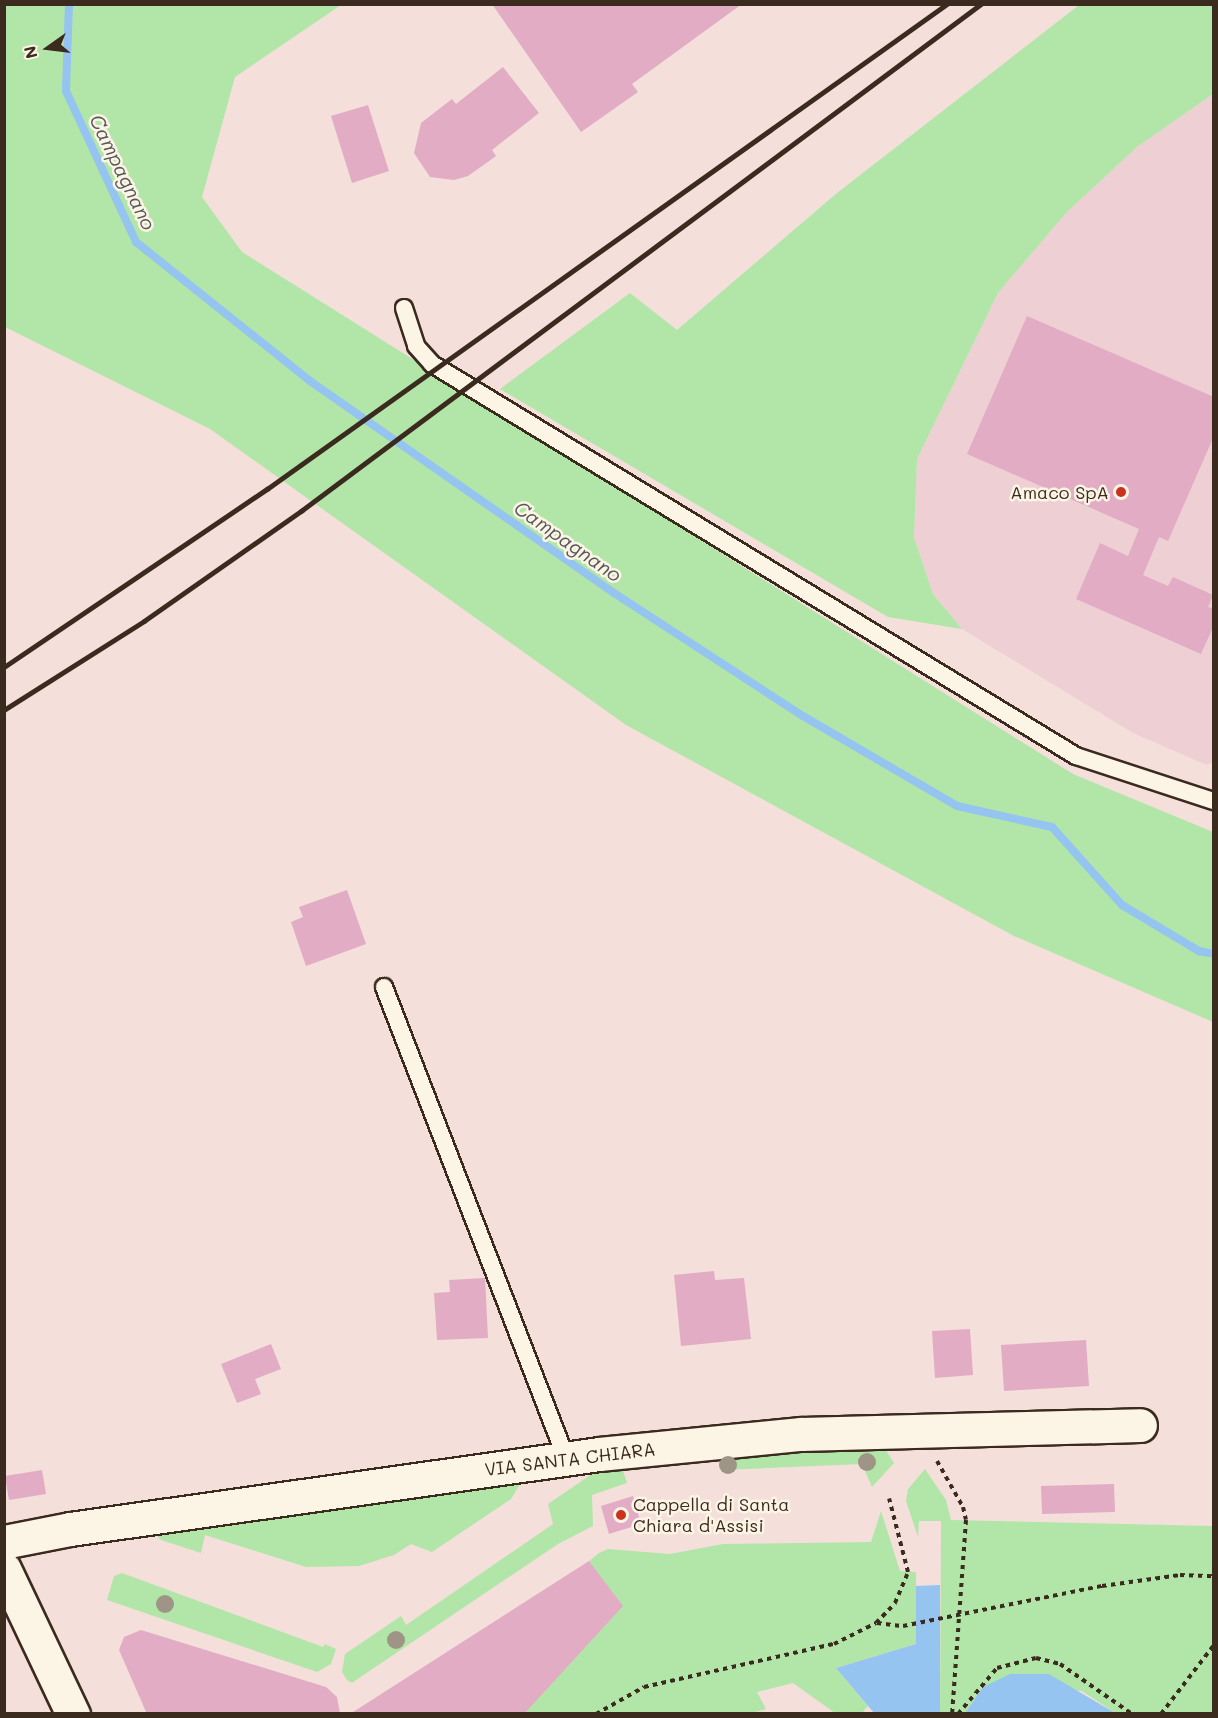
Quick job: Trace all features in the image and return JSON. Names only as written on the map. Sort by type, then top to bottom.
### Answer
[{"type":"street","name":"VIA SANTA CHIARA","points":[[4,1542],[82,1527],[566,1458],[801,1434],[1140,1425]]},
{"type":"street","points":[[4,1569],[73,1713]]},
{"type":"lane","points":[[404,308],[416,346],[440,369],[1076,756],[1214,801]]},
{"type":"lane","points":[[384,987],[566,1458]]},
{"type":"path","points":[[920,1431],[963,1507],[960,1615],[952,1713]]},
{"type":"path","points":[[596,1713],[644,1687],[834,1644],[876,1623],[896,1604],[908,1572],[889,1498]]},
{"type":"path","points":[[876,1623],[911,1624],[1102,1586],[1180,1575],[1214,1576]]},
{"type":"path","points":[[1161,1713],[1214,1646]]},
{"type":"path","points":[[958,1713],[980,1684],[997,1668],[1036,1658],[1060,1664],[1132,1713]]},
{"type":"shaded area","points":[[1213,94],[1213,762],[1207,765],[1133,733],[962,629],[933,594],[914,537],[917,459],[998,293],[1066,213],[1137,147]]},
{"type":"green space","points":[[4,5],[341,5],[235,77],[202,197],[242,252],[1073,774],[1213,832],[1213,1022],[1014,936],[626,725],[210,429],[5,327]]},
{"type":"green space","points":[[1079,5],[1213,5],[1213,94],[1137,147],[1066,213],[998,293],[917,459],[914,537],[933,594],[962,629],[888,617],[500,389],[630,293],[677,330],[837,193]]},
{"type":"green space","points":[[884,1447],[894,1463],[872,1487],[862,1464],[722,1470],[721,1453]]},
{"type":"green space","points":[[620,1461],[627,1483],[592,1495],[593,1526],[558,1544],[352,1683],[347,1680],[342,1672],[345,1654],[401,1616],[406,1625],[553,1524],[548,1504],[602,1467]]},
{"type":"green space","points":[[925,1469],[946,1500],[951,1520],[1213,1526],[1213,1713],[1115,1713],[1082,1691],[983,1687],[965,1713],[940,1713],[941,1521],[919,1521],[918,1537],[906,1501],[908,1489]]},
{"type":"green space","points":[[515,1480],[519,1486],[511,1499],[432,1552],[411,1544],[394,1555],[359,1566],[306,1567],[205,1535],[201,1553],[161,1540],[156,1535],[166,1524]]},
{"type":"green space","points":[[881,1511],[900,1571],[916,1572],[916,1644],[836,1668],[868,1706],[862,1713],[835,1713],[793,1683],[757,1692],[766,1709],[752,1713],[524,1714],[589,1561],[599,1553],[608,1549],[670,1554],[723,1544],[871,1542]]},
{"type":"green space","points":[[122,1573],[323,1647],[325,1644],[336,1649],[331,1664],[317,1672],[107,1600],[114,1576]]},
{"type":"water","points":[[940,1585],[940,1713],[874,1713],[836,1668],[916,1644],[916,1586]]},
{"type":"water","points":[[1010,1674],[1049,1674],[1115,1713],[965,1713],[983,1687]]},
{"type":"building","points":[[492,4],[742,4],[632,84],[638,92],[581,132]]},
{"type":"building","points":[[503,67],[539,113],[492,150],[496,156],[468,176],[454,180],[430,177],[414,153],[421,123],[452,99],[456,104]]},
{"type":"building","points":[[368,105],[389,171],[352,183],[331,116]]},
{"type":"building","name":"Amaco SpA","points":[[1027,316],[1214,397],[1214,436],[1168,541],[1159,537],[1143,575],[1168,586],[1173,577],[1213,595],[1208,607],[1214,609],[1214,625],[1201,654],[1076,599],[1100,543],[1128,556],[1139,529],[967,454]]},
{"type":"building","points":[[347,890],[366,944],[306,966],[291,922],[303,917],[299,907]]},
{"type":"building","points":[[714,1271],[715,1280],[744,1278],[751,1339],[681,1346],[674,1275]]},
{"type":"building","points":[[485,1278],[488,1338],[437,1340],[434,1293],[450,1292],[449,1280]]},
{"type":"building","points":[[970,1329],[973,1375],[935,1378],[932,1331]]},
{"type":"building","points":[[1086,1340],[1089,1386],[1004,1391],[1001,1345]]},
{"type":"building","points":[[271,1344],[281,1369],[255,1379],[261,1394],[237,1403],[221,1364]]},
{"type":"building","points":[[42,1470],[46,1494],[9,1500],[5,1476]]},
{"type":"building","points":[[1114,1484],[1115,1512],[1042,1514],[1041,1486]]},
{"type":"building","name":"Cappella di Santa Chiara d'Assisi","points":[[633,1496],[641,1524],[609,1534],[601,1506]]},
{"type":"building","points":[[589,1561],[623,1606],[524,1714],[350,1714]]},
{"type":"building","points":[[141,1630],[326,1687],[337,1697],[340,1714],[147,1714],[119,1650],[124,1637]]},
{"type":"waterway","name":"Campagnano","points":[[69,4],[66,91],[136,242],[310,381],[614,593],[803,716],[957,806],[1052,827],[1122,905],[1199,951],[1214,954]]},
{"type":"railway","points":[[4,667],[267,489],[947,4]]},
{"type":"railway","points":[[4,710],[144,621],[301,511],[981,4]]},
{"type":"place","name":"Amaco SpA","points":[[1121,492]]},
{"type":"place","name":"Cappella di Santa Chiara d'Assisi","points":[[621,1515]]}]
